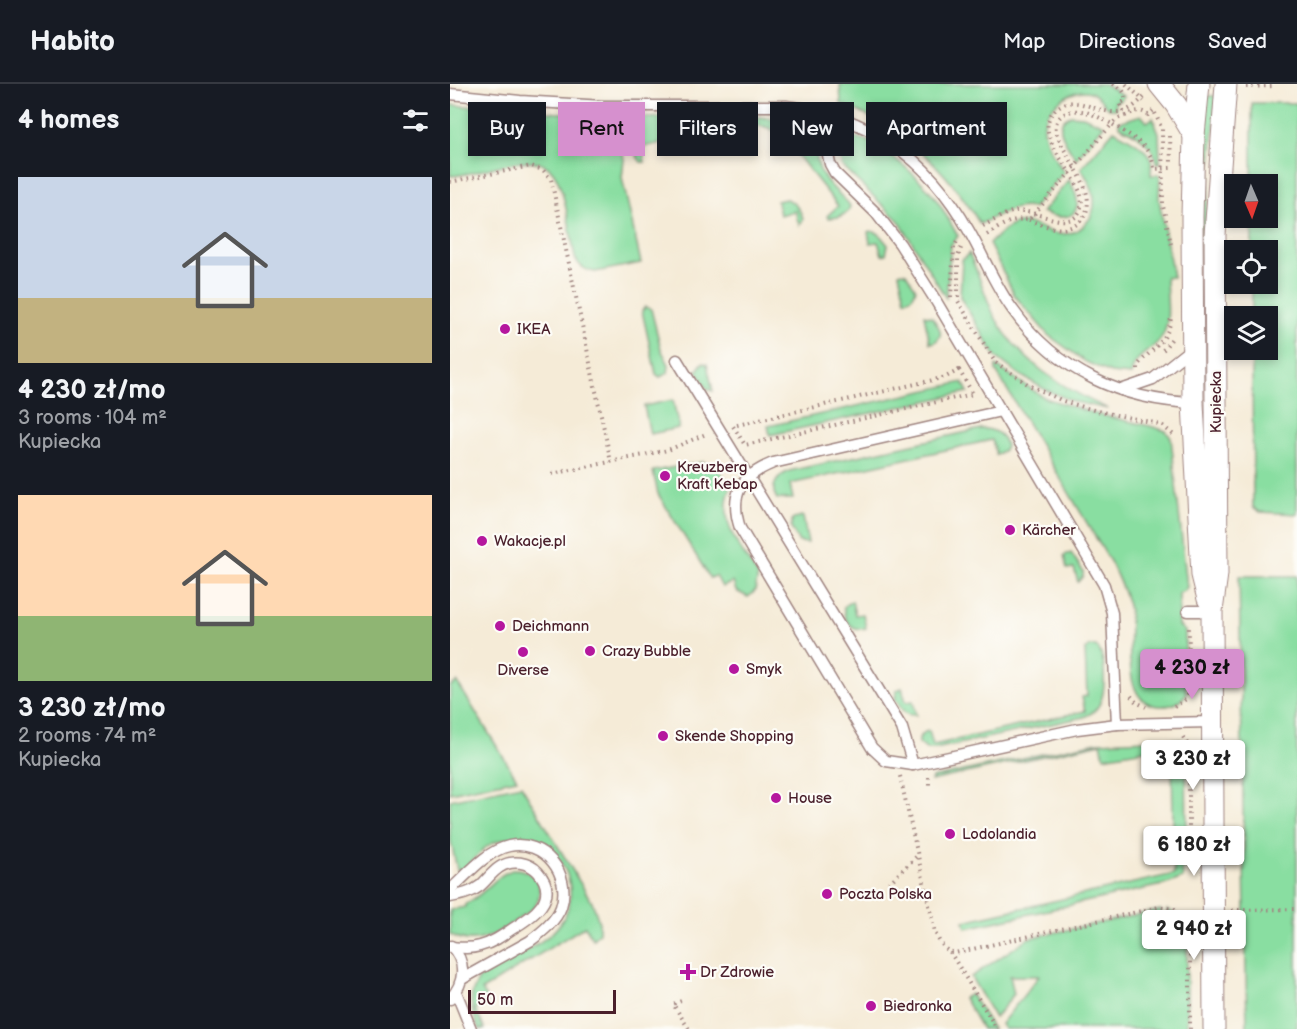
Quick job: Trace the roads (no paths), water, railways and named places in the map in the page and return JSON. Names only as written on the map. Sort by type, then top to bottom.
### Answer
[{"type":"street","points":[[1159,84],[1176,105],[1194,135]]},
{"type":"street","name":"Kupiecka","points":[[1199,84],[1194,135],[1192,207],[1193,403],[1202,575],[1212,611]]},
{"type":"street","name":"Kupiecka","points":[[1214,1029],[1212,611],[1217,574],[1215,235],[1226,84]]},
{"type":"lane","points":[[450,94],[604,106],[770,106]]},
{"type":"lane","points":[[854,124],[884,137],[914,159],[939,185],[971,233],[1003,296],[1035,337],[1060,358],[1080,371],[1121,390],[1148,399],[1216,403]]},
{"type":"lane","points":[[828,156],[834,173],[876,213],[900,244],[1089,559],[1110,599],[1117,724]]},
{"type":"lane","points":[[1121,390],[1154,380],[1193,348]]},
{"type":"lane","points":[[677,360],[902,728],[913,765]]},
{"type":"lane","points":[[1001,411],[773,464],[747,476],[736,497],[735,507],[740,528],[872,748],[886,761],[913,765],[1077,729],[1117,724],[1212,722]]},
{"type":"lane","points":[[1188,611],[1212,611]]},
{"type":"lane","points":[[450,890],[496,851],[508,846],[519,845],[532,848],[551,858],[558,868],[563,885],[561,907],[556,917],[540,933],[462,979],[453,995],[471,1029]]},
{"type":"lane","points":[[450,897],[468,893],[479,887],[499,867],[515,862],[533,867],[542,877],[545,886],[543,904],[533,916],[497,939],[468,949],[451,946]]},
{"type":"lane","points":[[451,946],[461,962],[462,979]]},
{"type":"place","name":"IKEA","points":[[505,329]]},
{"type":"place","name":"Kreuzberg Kraft Kebap","points":[[665,476]]},
{"type":"place","name":"Kärcher","points":[[1010,530]]},
{"type":"place","name":"Wakacje.pl","points":[[482,541]]},
{"type":"place","name":"Deichmann","points":[[500,626]]},
{"type":"place","name":"Crazy Bubble","points":[[590,651]]},
{"type":"place","name":"Diverse","points":[[523,652]]},
{"type":"place","name":"Smyk","points":[[734,669]]},
{"type":"place","name":"Skende Shopping","points":[[663,736]]},
{"type":"place","name":"House","points":[[776,798]]},
{"type":"place","name":"Lodolandia","points":[[950,834]]},
{"type":"place","name":"Poczta Polska","points":[[827,894]]},
{"type":"place","name":"Dr Zdrowie","points":[[688,972]]},
{"type":"place","name":"Biedronka","points":[[871,1006]]}]
